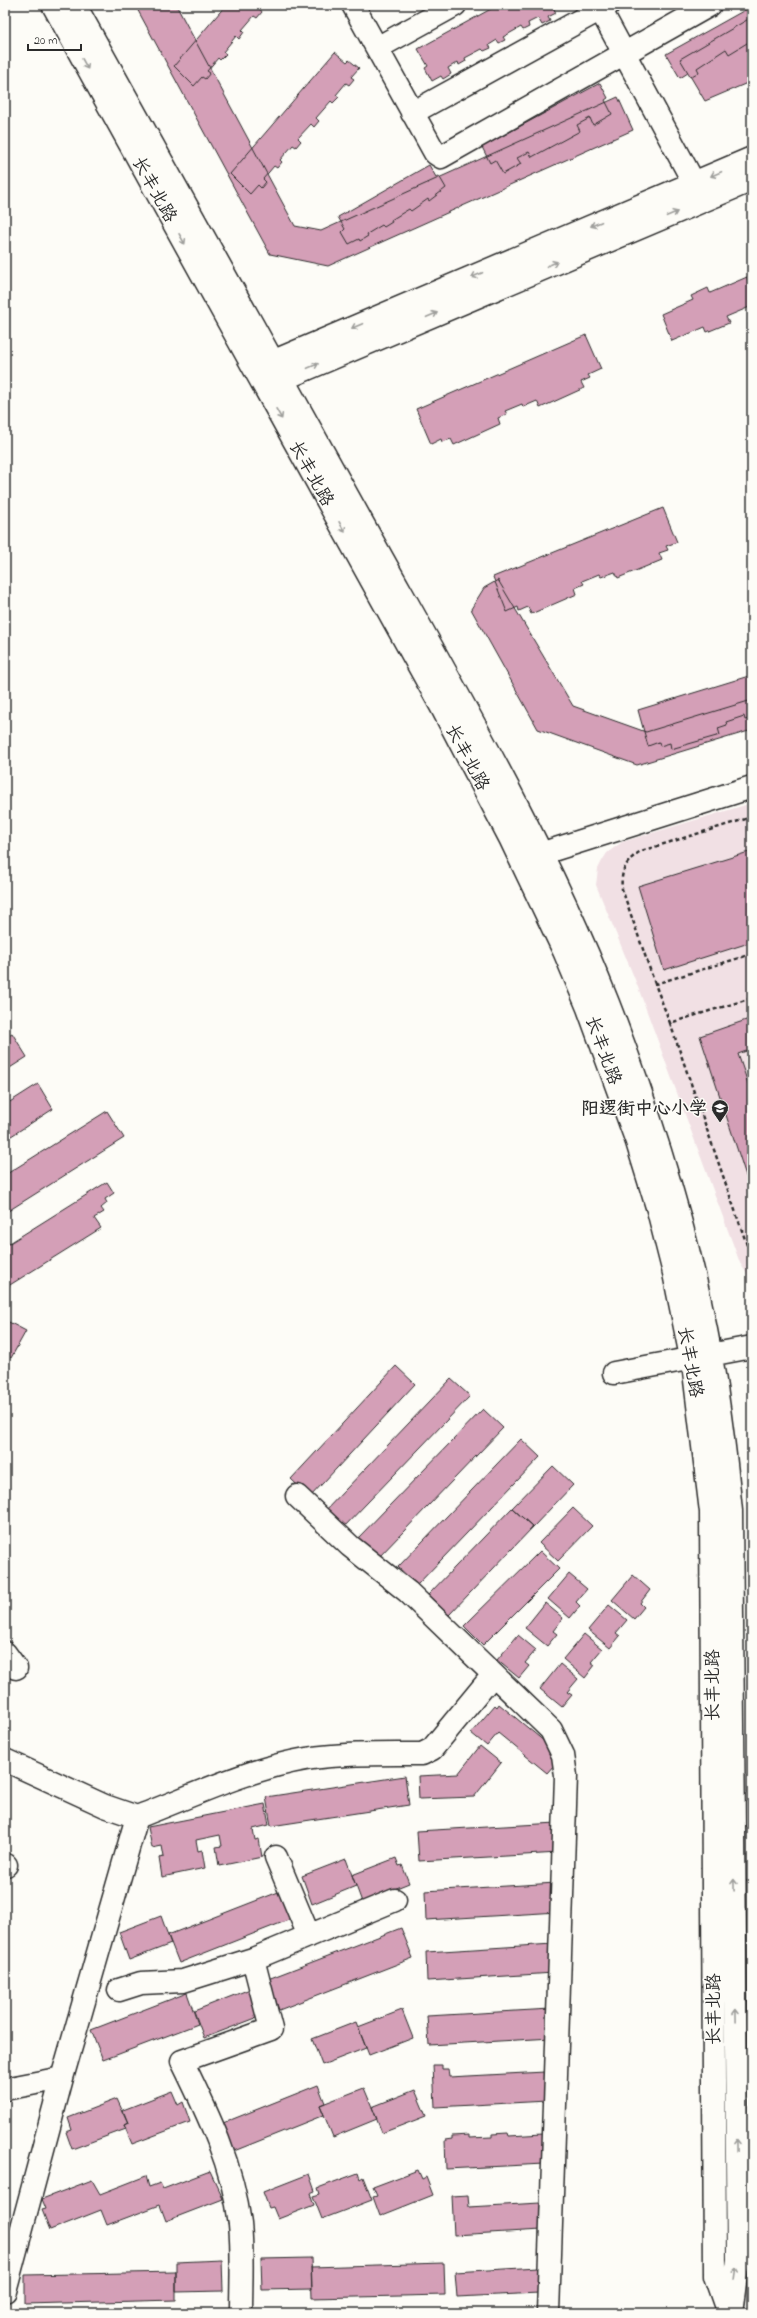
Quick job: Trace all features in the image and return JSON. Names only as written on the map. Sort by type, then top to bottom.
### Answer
[{"type":"street","name":"长丰北路","points":[[53,5],[458,696],[540,854],[607,1001],[656,1136],[691,1261],[702,1363]]},
{"type":"street","name":"长丰北路","points":[[75,5],[512,840],[564,951],[597,1030],[637,1142],[702,1363],[725,1451],[731,1511],[738,2260],[730,2313]]},
{"type":"street","points":[[353,5],[435,153],[441,157],[710,5]]},
{"type":"street","points":[[377,48],[456,5]]},
{"type":"street","points":[[412,113],[602,6],[624,53],[694,183]]},
{"type":"street","points":[[268,374],[752,158]]},
{"type":"street","points":[[268,374],[752,180]]},
{"type":"street","points":[[540,854],[752,787]]},
{"type":"street","points":[[615,1379],[702,1363],[752,1347]]},
{"type":"street","points":[[702,1363],[752,1361]]},
{"type":"street","points":[[297,1496],[350,1546],[408,1592],[492,1675],[551,1730],[562,1755],[566,1776],[548,2313]]},
{"type":"street","points":[[5,1760],[105,1806],[137,1817],[232,1780],[282,1764],[331,1756],[422,1754],[432,1749],[492,1675]]},
{"type":"street","points":[[5,2291],[62,2078],[137,1817]]},
{"type":"street","points":[[276,1857],[309,1936]]},
{"type":"street","points":[[119,1990],[141,1983],[183,1981],[254,1959],[395,1900]]},
{"type":"street","points":[[241,2313],[240,2226],[235,2194],[221,2144],[182,2061],[271,2029],[254,1959]]},
{"type":"street","points":[[5,2089],[62,2078]]},
{"type":"path","points":[[752,817],[641,852],[635,855],[625,866],[621,881],[622,889],[655,984],[747,1245],[752,1254]]},
{"type":"path","points":[[655,984],[752,954]]},
{"type":"path","points":[[670,1023],[752,998]]},
{"type":"shaded area","name":"阳逻街中心小学","points":[[752,803],[752,1282],[740,1263],[636,982],[596,885],[598,869],[602,861],[607,853],[622,842]]},
{"type":"building","points":[[135,5],[176,5],[295,226],[321,231],[618,97],[633,130],[328,266],[270,254]]},
{"type":"building","points":[[226,5],[263,5],[260,9],[262,12],[257,18],[254,16],[242,30],[244,32],[239,39],[236,36],[223,52],[226,54],[220,60],[218,58],[207,71],[210,73],[205,79],[202,77],[194,86],[174,66]]},
{"type":"building","points":[[498,5],[552,5],[556,13],[548,17],[550,21],[542,25],[538,18],[528,23],[529,27],[523,30],[521,27],[503,37],[505,40],[499,43],[497,40],[489,45],[491,48],[484,51],[482,49],[465,58],[466,61],[459,65],[458,62],[448,68],[451,74],[443,79],[441,76],[432,81],[425,68],[428,66],[418,49]]},
{"type":"building","points":[[752,6],[752,35],[749,36],[752,40],[729,54],[726,49],[697,68],[699,72],[690,77],[688,73],[680,78],[666,54]]},
{"type":"building","points":[[752,17],[752,81],[705,101],[680,59]]},
{"type":"building","points":[[335,52],[347,62],[349,60],[359,68],[351,77],[354,79],[349,85],[346,83],[336,95],[339,97],[333,103],[331,101],[316,118],[319,121],[314,127],[311,124],[298,138],[301,141],[296,147],[293,145],[280,160],[282,162],[277,168],[274,166],[263,179],[266,182],[261,188],[258,185],[250,194],[230,174]]},
{"type":"building","points":[[600,83],[608,98],[605,100],[612,114],[593,125],[590,118],[577,125],[580,131],[532,157],[529,152],[517,158],[521,164],[503,174],[495,160],[490,163],[482,147]]},
{"type":"building","points":[[429,165],[436,177],[439,176],[446,188],[429,201],[428,199],[411,211],[409,209],[391,220],[392,222],[384,227],[382,225],[367,234],[368,236],[360,241],[359,239],[349,244],[342,232],[345,229],[338,217]]},
{"type":"building","points":[[752,275],[752,289],[747,277]]},
{"type":"building","points":[[747,277],[752,289],[752,306],[726,317],[729,323],[707,332],[705,327],[672,341],[661,314],[693,300],[691,296],[708,288],[710,293]]},
{"type":"building","points":[[586,335],[601,369],[588,375],[590,378],[581,382],[584,388],[540,408],[537,401],[523,407],[522,404],[505,411],[507,414],[498,418],[500,424],[454,445],[451,439],[442,442],[441,439],[431,444],[416,409]]},
{"type":"building","points":[[663,508],[677,542],[666,546],[668,550],[659,553],[662,560],[618,578],[615,572],[601,577],[599,574],[582,581],[584,584],[575,588],[577,594],[531,614],[528,607],[519,611],[518,607],[507,612],[493,577]]},
{"type":"building","points":[[498,580],[573,706],[646,732],[752,700],[752,730],[637,765],[538,729],[471,609],[484,588]]},
{"type":"building","points":[[752,675],[752,718],[745,720],[744,716],[726,722],[727,725],[718,728],[720,735],[671,749],[670,743],[660,746],[659,742],[648,746],[638,710]]},
{"type":"building","points":[[752,851],[752,942],[664,970],[638,886]]},
{"type":"building","points":[[752,1018],[752,1049],[738,1054],[752,1095],[752,1194],[700,1036]]},
{"type":"building","points":[[12,1033],[27,1057],[5,1071],[5,1037]]},
{"type":"building","points":[[38,1084],[53,1109],[5,1140],[5,1105]]},
{"type":"building","points":[[107,1111],[124,1138],[5,1213],[5,1175]]},
{"type":"building","points":[[107,1182],[114,1193],[105,1199],[107,1203],[101,1208],[104,1212],[94,1218],[101,1228],[5,1288],[5,1246]]},
{"type":"building","points":[[5,1320],[26,1331],[11,1358],[5,1355]]},
{"type":"building","points":[[396,1366],[415,1384],[310,1497],[291,1479]]},
{"type":"building","points":[[451,1379],[470,1396],[342,1529],[324,1512]]},
{"type":"building","points":[[483,1409],[503,1428],[378,1558],[358,1538]]},
{"type":"building","points":[[521,1439],[540,1457],[417,1585],[398,1567]]},
{"type":"building","points":[[553,1466],[573,1485],[533,1527],[512,1508]]},
{"type":"building","points":[[512,1508],[533,1527],[449,1615],[428,1595]]},
{"type":"building","points":[[573,1508],[592,1526],[558,1561],[539,1543]]},
{"type":"building","points":[[540,1551],[559,1569],[483,1645],[464,1626]]},
{"type":"building","points":[[569,1574],[587,1589],[576,1602],[580,1606],[570,1618],[548,1599]]},
{"type":"building","points":[[633,1575],[650,1590],[640,1603],[644,1607],[634,1619],[612,1600]]},
{"type":"building","points":[[545,1603],[563,1618],[553,1631],[557,1634],[547,1646],[525,1628]]},
{"type":"building","points":[[609,1605],[627,1620],[616,1633],[620,1636],[610,1648],[588,1630]]},
{"type":"building","points":[[584,1634],[602,1649],[591,1662],[595,1665],[585,1678],[563,1659]]},
{"type":"building","points":[[518,1635],[536,1650],[525,1663],[529,1666],[519,1678],[497,1660]]},
{"type":"building","points":[[560,1664],[578,1679],[567,1692],[572,1695],[562,1707],[540,1689]]},
{"type":"building","points":[[499,1704],[562,1756],[547,1773],[498,1733],[487,1746],[471,1733],[495,1705],[497,1707]]},
{"type":"building","points":[[480,1746],[501,1763],[474,1797],[419,1799],[418,1776],[458,1774]]},
{"type":"building","points":[[405,1776],[409,1805],[271,1826],[266,1797]]},
{"type":"building","points":[[265,1804],[269,1825],[253,1829],[255,1840],[259,1839],[262,1857],[219,1866],[216,1847],[222,1846],[220,1835],[196,1840],[198,1851],[202,1850],[205,1868],[162,1877],[159,1858],[164,1857],[162,1846],[152,1848],[148,1827]]},
{"type":"building","points":[[557,1823],[559,1853],[419,1861],[417,1831]]},
{"type":"building","points":[[396,1858],[399,1866],[402,1865],[409,1883],[362,1902],[352,1875]]},
{"type":"building","points":[[346,1859],[356,1886],[312,1904],[302,1876]]},
{"type":"building","points":[[556,1883],[558,1912],[426,1920],[425,1891]]},
{"type":"building","points":[[281,1891],[296,1917],[179,1963],[168,1935]]},
{"type":"building","points":[[161,1916],[171,1944],[129,1960],[119,1932]]},
{"type":"building","points":[[401,1928],[413,1958],[279,2010],[268,1979]]},
{"type":"building","points":[[553,1944],[554,1973],[427,1981],[426,1952]]},
{"type":"building","points":[[250,1989],[261,2016],[204,2038],[194,2011]]},
{"type":"building","points":[[187,1993],[198,2024],[103,2060],[91,2030]]},
{"type":"building","points":[[551,2009],[552,2038],[429,2045],[427,2016]]},
{"type":"building","points":[[402,2010],[413,2038],[369,2055],[358,2027]]},
{"type":"building","points":[[356,2022],[366,2048],[322,2065],[312,2039]]},
{"type":"building","points":[[433,2065],[442,2065],[442,2069],[448,2069],[449,2077],[545,2072],[547,2101],[435,2107]]},
{"type":"building","points":[[318,2085],[325,2103],[320,2105],[324,2115],[234,2151],[223,2123]]},
{"type":"building","points":[[364,2088],[377,2119],[333,2137],[320,2105]]},
{"type":"building","points":[[415,2090],[426,2116],[382,2133],[372,2107]]},
{"type":"building","points":[[172,2091],[178,2105],[183,2102],[190,2122],[132,2144],[124,2125],[128,2123],[123,2110]]},
{"type":"building","points":[[117,2099],[128,2123],[124,2125],[126,2129],[72,2149],[66,2132],[72,2130],[68,2118]]},
{"type":"building","points":[[508,2133],[509,2136],[543,2134],[545,2164],[446,2169],[445,2140],[452,2139],[452,2136],[469,2135],[469,2138],[492,2137],[492,2134]]},
{"type":"building","points":[[418,2170],[422,2179],[426,2177],[433,2195],[380,2216],[373,2197],[377,2196],[373,2187]]},
{"type":"building","points":[[210,2171],[223,2199],[166,2221],[160,2205],[107,2225],[101,2210],[50,2230],[42,2210],[46,2209],[42,2199],[92,2180],[100,2194],[146,2176],[149,2187],[160,2183],[163,2189]]},
{"type":"building","points":[[358,2173],[360,2179],[363,2177],[372,2200],[322,2219],[313,2196],[320,2194],[318,2188]]},
{"type":"building","points":[[309,2174],[315,2191],[310,2193],[314,2205],[278,2219],[273,2207],[269,2208],[263,2192]]},
{"type":"building","points":[[468,2195],[469,2207],[540,2203],[542,2230],[454,2235],[452,2196]]},
{"type":"building","points":[[311,2258],[312,2289],[262,2290],[261,2259]]},
{"type":"building","points":[[222,2260],[223,2291],[176,2292],[176,2262]]},
{"type":"building","points":[[444,2263],[445,2295],[312,2298],[311,2267]]},
{"type":"building","points":[[538,2267],[539,2293],[457,2297],[455,2272]]},
{"type":"building","points":[[176,2272],[176,2300],[25,2304],[25,2275]]},
{"type":"place","name":"阳逻街中心小学","points":[[720,1123]]}]
